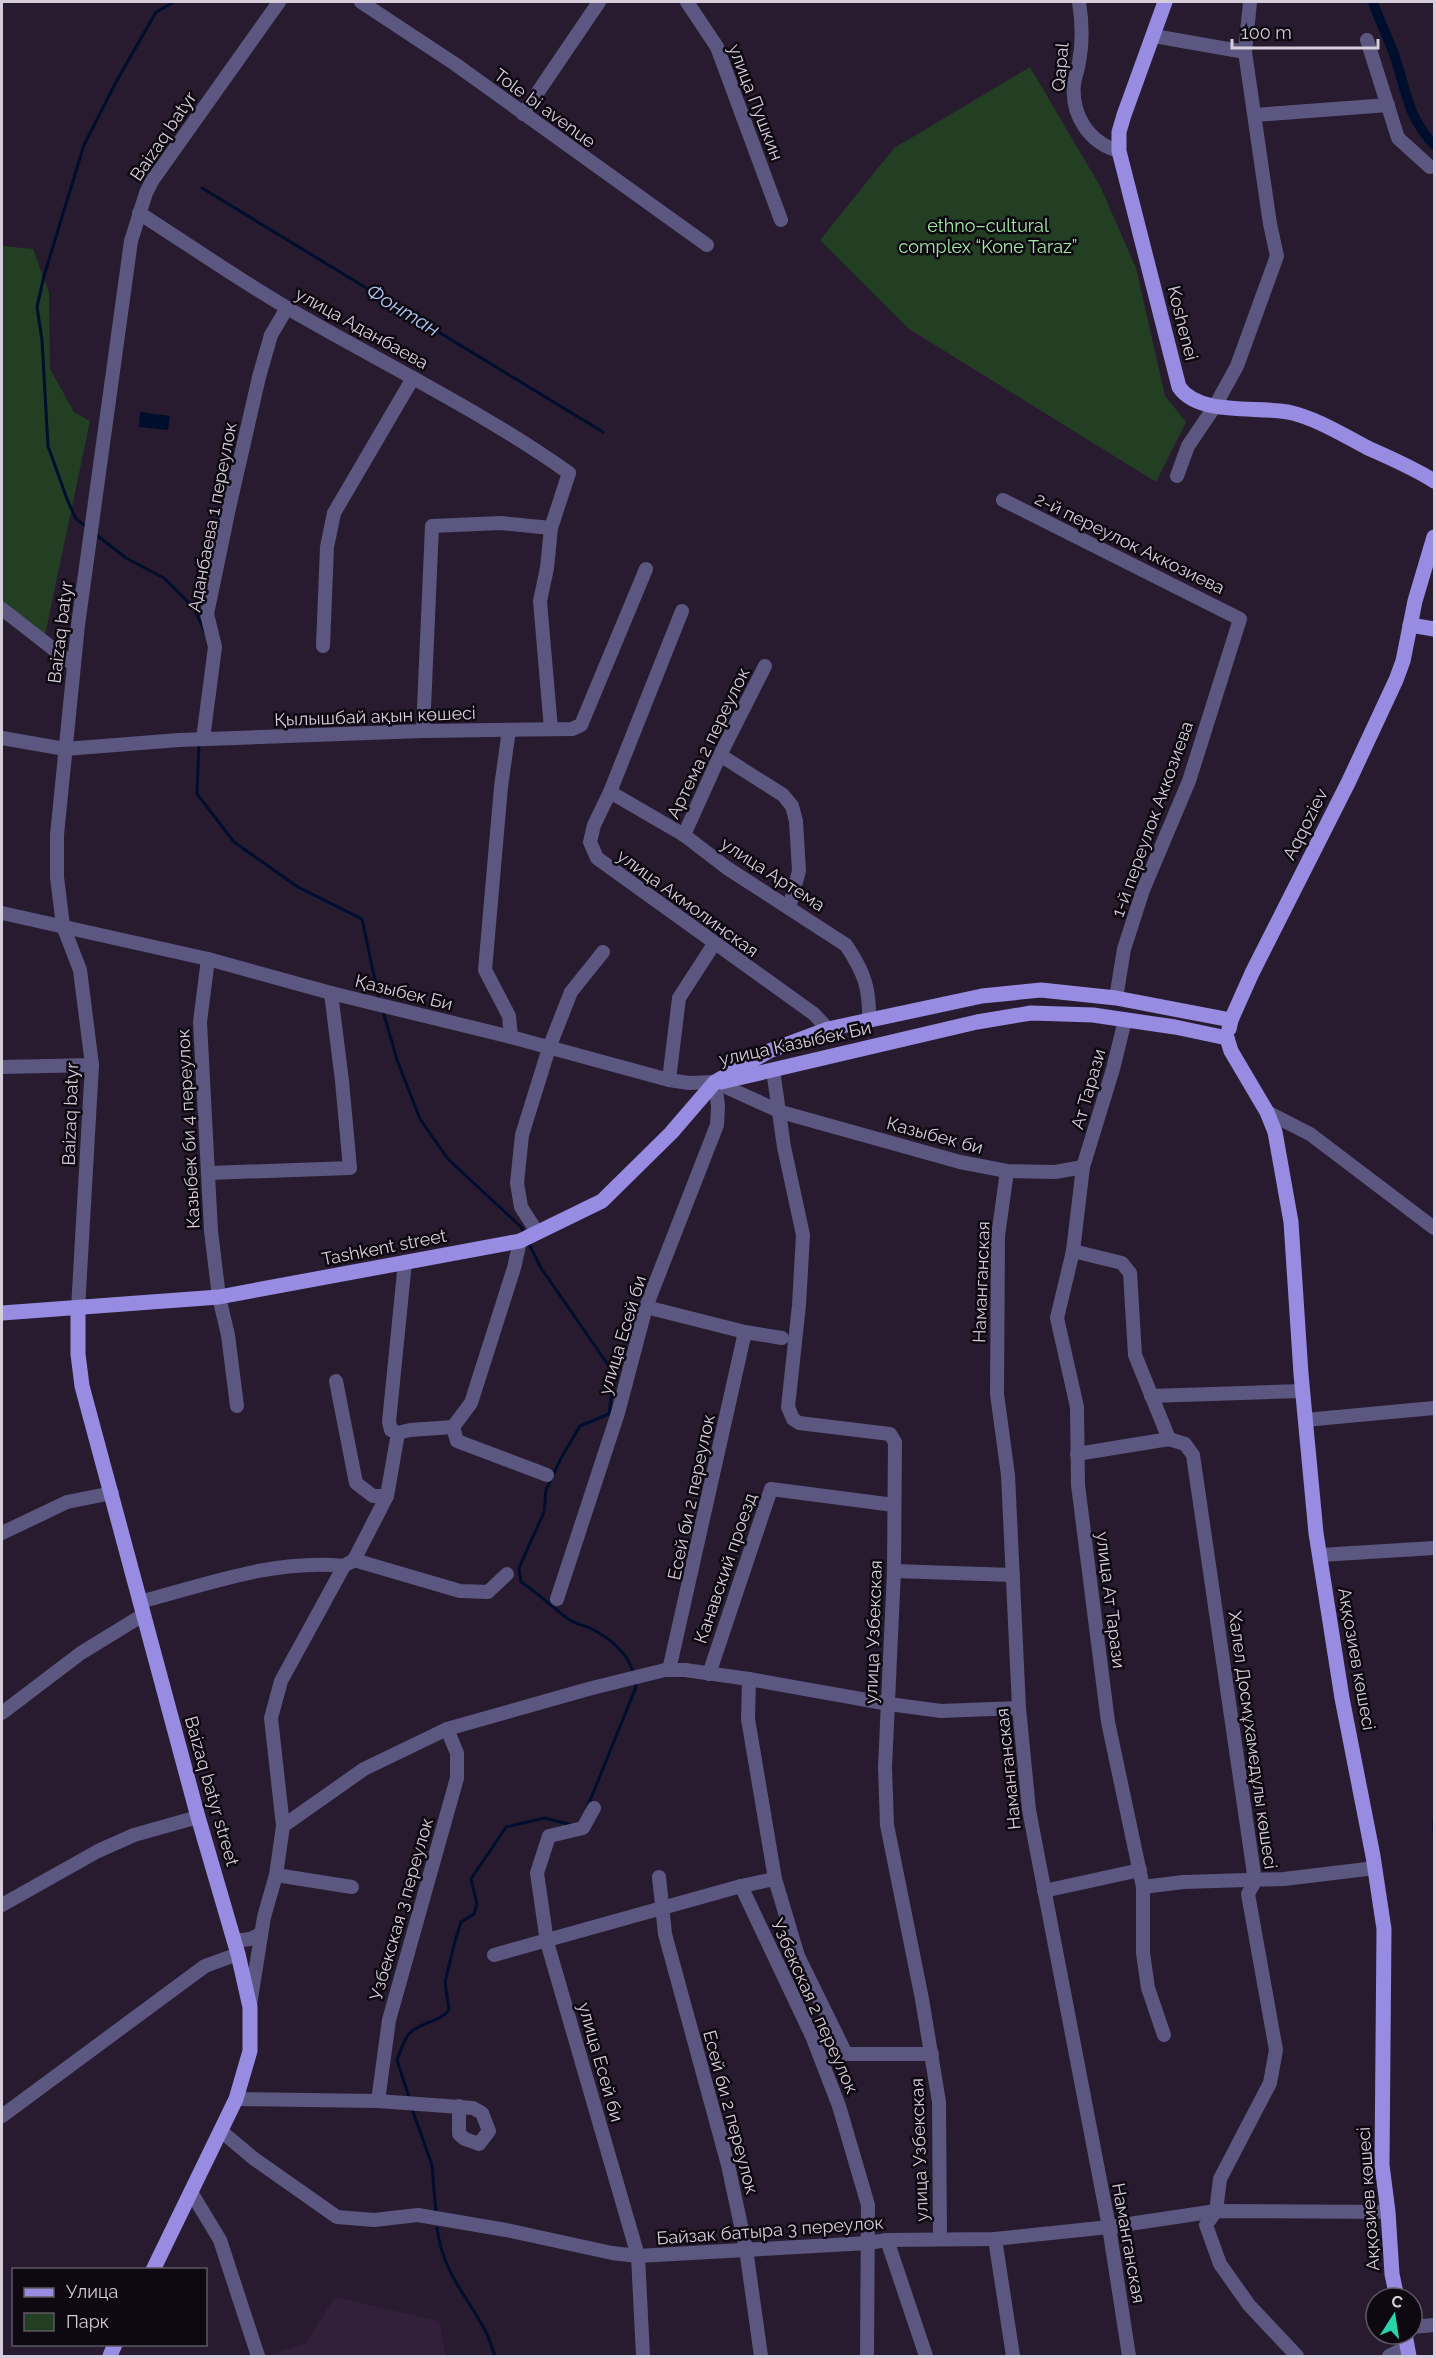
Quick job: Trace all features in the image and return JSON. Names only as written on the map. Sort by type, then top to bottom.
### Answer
[{"type":"main road","name":"Koshenei","points":[[1165,2],[1124,114],[1119,132],[1119,151],[1179,387],[1190,399],[1201,404],[1265,408],[1291,413],[1318,423],[1434,481]]},
{"type":"main road","name":"Aqqoziev","points":[[1227,1038],[1231,1020],[1396,680],[1434,537]]},
{"type":"main road","points":[[1410,625],[1434,629]]},
{"type":"main road","name":"улица Казыбек Би","points":[[715,1082],[769,1051],[828,1029],[972,998],[1041,990],[1116,998],[1231,1020]]},
{"type":"main road","points":[[972,998],[977,1022]]},
{"type":"main road","name":"улица Казыбек Би","points":[[715,1082],[725,1082],[977,1022],[1031,1013],[1093,1015],[1227,1038]]},
{"type":"main road","name":"Аққозиев көшесі","points":[[1227,1038],[1231,1051],[1267,1112],[1280,1152],[1291,1222],[1302,1392],[1320,1555],[1342,1698],[1375,1868],[1384,1929],[1382,2165],[1394,2286]]},
{"type":"main road","name":"Tashkent street","points":[[2,1313],[219,1297],[520,1240],[602,1201],[671,1133],[715,1082]]},
{"type":"main road","name":"Baizaq batyr street","points":[[78,1309],[78,1354],[82,1386],[198,1817],[236,1948],[250,2007],[250,2051],[236,2098],[154,2268]]},
{"type":"street","name":"Baizaq batyr","points":[[78,1309],[92,1065],[80,970],[63,926],[57,877],[57,836],[74,665],[131,241],[152,181],[279,2]]},
{"type":"street","name":"Tole bi avenue","points":[[361,2],[455,64],[707,245]]},
{"type":"street","points":[[523,114],[599,2]]},
{"type":"street","name":"улица Пушкин","points":[[687,2],[717,47],[781,220]]},
{"type":"street","name":"Qapal","points":[[1079,2],[1082,21],[1080,61],[1074,85],[1075,111],[1086,130],[1097,141],[1119,151]]},
{"type":"street","points":[[1177,476],[1188,446],[1215,406],[1237,366],[1276,256],[1245,52],[1250,2]]},
{"type":"street","points":[[1154,36],[1245,52]]},
{"type":"street","points":[[1367,40],[1398,138],[1430,167]]},
{"type":"street","points":[[1255,115],[1388,105]]},
{"type":"street","name":"улица Аданбаева","points":[[139,213],[287,308],[534,448],[568,472],[551,528]]},
{"type":"street","name":"Аданбаева 1 переулок","points":[[203,740],[215,647],[207,614],[229,508],[271,335],[287,308]]},
{"type":"street","points":[[323,646],[327,547],[334,513],[413,378]]},
{"type":"street","name":"2-й переулок Аккозиева","points":[[1003,500],[1240,619]]},
{"type":"street","points":[[423,731],[432,526],[501,523],[551,528],[547,568],[540,601],[551,729]]},
{"type":"street","name":"Қылышбай ақын көшесі","points":[[2,738],[65,749],[203,740],[423,731],[572,729],[580,725],[646,569]]},
{"type":"street","points":[[2,609],[74,665]]},
{"type":"street","name":"улица Акмолинская","points":[[682,611],[610,792],[594,825],[590,842],[597,858],[814,1014],[828,1029]]},
{"type":"street","name":"1-й переулок Аккозиева","points":[[1116,998],[1124,949],[1133,920],[1143,890],[1189,781],[1240,619]]},
{"type":"street","name":"Артема 2 переулок","points":[[684,835],[720,755],[765,666]]},
{"type":"street","points":[[509,730],[500,798],[485,970],[509,1016],[511,1037]]},
{"type":"street","points":[[720,755],[783,795],[792,806],[796,821],[798,871],[789,908]]},
{"type":"street","name":"улица Артема","points":[[610,792],[684,835],[727,868],[834,935],[846,945],[857,961],[870,995],[870,1021]]},
{"type":"street","points":[[2,913],[63,926]]},
{"type":"street","name":"Қазыбек Би","points":[[63,926],[208,959],[669,1080],[689,1083],[715,1082]]},
{"type":"street","points":[[669,1080],[679,998],[714,944]]},
{"type":"street","points":[[537,1232],[521,1207],[518,1183],[522,1135],[549,1048],[571,992],[603,952]]},
{"type":"street","name":"Казыбек би 4 переулок","points":[[208,959],[200,1022],[211,1231],[219,1297]]},
{"type":"street","points":[[207,1173],[350,1168],[331,993]]},
{"type":"street","name":"Ат Тарази","points":[[1083,1167],[1113,1069],[1125,1020]]},
{"type":"street","points":[[2,1067],[92,1065]]},
{"type":"street","points":[[773,1070],[781,1112]]},
{"type":"street","name":"Казыбек би","points":[[715,1082],[781,1112],[960,1162],[1007,1171],[1055,1172],[1083,1167]]},
{"type":"street","name":"улица Есей би","points":[[557,1599],[618,1413],[646,1307],[717,1125],[718,1106],[715,1082]]},
{"type":"street","name":"улица Узбекская","points":[[781,1112],[784,1147],[803,1235],[799,1305],[788,1407],[793,1419],[799,1423],[890,1434],[894,1438],[894,1571],[885,1767],[887,1825],[932,2054],[939,2102],[940,2239]]},
{"type":"street","points":[[1267,1112],[1310,1134],[1434,1228]]},
{"type":"street","name":"улица Ат Тарази","points":[[1083,1167],[1073,1251],[1058,1318],[1077,1407],[1078,1485],[1108,1722],[1143,1887],[1143,1953],[1148,1988],[1164,2035]]},
{"type":"street","name":"Наманганская","points":[[1007,1171],[998,1236],[997,1394],[1008,1475],[1019,1708],[1029,1810],[1109,2227],[1129,2356]]},
{"type":"street","points":[[405,1262],[389,1422],[391,1430],[399,1433],[453,1427],[471,1403],[514,1268],[520,1240]]},
{"type":"street","points":[[1073,1251],[1122,1263],[1130,1273],[1135,1355],[1169,1439],[1077,1454]]},
{"type":"street","points":[[219,1297],[228,1335],[237,1406]]},
{"type":"street","points":[[646,1307],[745,1332],[782,1338]]},
{"type":"street","name":"Есей би 2 переулок","points":[[669,1670],[745,1332]]},
{"type":"street","points":[[336,1380],[356,1483],[373,1496],[387,1496]]},
{"type":"street","points":[[1150,1396],[1302,1392]]},
{"type":"street","points":[[1305,1420],[1434,1408]]},
{"type":"street","points":[[453,1427],[457,1441],[547,1475]]},
{"type":"street","points":[[250,2007],[261,1934],[276,1875],[283,1826],[271,1718],[281,1681],[387,1496],[399,1433]]},
{"type":"street","name":"Халел Досмұхамедұлы көшесі","points":[[1169,1439],[1185,1444],[1193,1455],[1255,1881],[1248,1894],[1276,2050],[1270,2083],[1220,2179],[1216,2211],[1206,2225],[1220,2264],[1249,2305],[1297,2356]]},
{"type":"street","name":"Канавский проезд","points":[[709,1674],[771,1489],[894,1505]]},
{"type":"street","points":[[2,1533],[67,1502],[112,1493]]},
{"type":"street","points":[[1320,1555],[1434,1548]]},
{"type":"street","points":[[2,1713],[142,1609],[245,1574],[291,1565],[349,1563],[460,1590],[488,1592],[507,1574]]},
{"type":"street","points":[[894,1571],[1013,1575]]},
{"type":"street","points":[[283,1826],[364,1769],[447,1729],[669,1670],[749,1679],[941,1711],[1019,1708]]},
{"type":"street","name":"Узбекская 2 переулок","points":[[749,1679],[748,1719],[775,1879],[798,1956],[846,2054],[932,2054]]},
{"type":"street","name":"Узбекская 3 переулок","points":[[378,2101],[389,2019],[456,1778],[457,1753],[447,1729]]},
{"type":"street","name":"улица Есей би","points":[[594,1808],[583,1828],[549,1836],[537,1873],[547,1941],[638,2256],[643,2356]]},
{"type":"street","points":[[2,1905],[98,1851],[134,1835],[198,1817]]},
{"type":"street","points":[[1143,1887],[1183,1882],[1255,1881],[1375,1868]]},
{"type":"street","points":[[1044,1891],[1140,1870]]},
{"type":"street","points":[[276,1875],[352,1887]]},
{"type":"street","name":"Есей би 2 переулок","points":[[659,1877],[665,1934],[728,2165],[746,2249],[761,2356]]},
{"type":"street","points":[[494,1955],[741,1886],[775,1879]]},
{"type":"street","name":"Узбекская 2 переулок","points":[[741,1886],[812,2036],[839,2106],[868,2205],[867,2356]]},
{"type":"street","points":[[2,2116],[205,1965],[261,1934]]},
{"type":"street","points":[[236,2098],[378,2101],[459,2106]]},
{"type":"street","name":"Байзак батыра 3 переулок","points":[[221,2131],[253,2157],[337,2217],[374,2220],[418,2216],[506,2230],[612,2253],[638,2256],[887,2240],[995,2239],[1109,2227],[1216,2211],[1388,2212]]},
{"type":"street","points":[[192,2192],[220,2240],[258,2356]]},
{"type":"street","points":[[995,2239],[1013,2356]]},
{"type":"street","points":[[887,2240],[926,2356]]},
{"type":"street","points":[[1389,2356],[1407,2346]]},
{"type":"shaded area","points":[[335,2297],[439,2321],[446,2356],[268,2355],[306,2343]]},
{"type":"green space","name":"ethno–cultural complex “Kone Taraz”","points":[[1030,67],[1100,186],[1136,268],[1165,396],[1186,422],[1156,482],[909,329],[820,240],[894,148]]},
{"type":"green space","points":[[2,246],[33,249],[49,293],[50,369],[74,412],[90,421],[44,640],[2,609]]},
{"type":"water","points":[[140,412],[170,416],[168,430],[139,427]]},
{"type":"waterway","points":[[87,527],[76,519],[48,446],[42,340],[37,307],[44,276],[84,145],[116,82],[156,12],[174,2]]},
{"type":"waterway","points":[[1373,2],[1397,63],[1411,110],[1434,145]]},
{"type":"waterway","name":"Фонтан","points":[[202,188],[603,432]]},
{"type":"waterway","points":[[94,533],[126,558],[164,578],[194,608],[205,632]]},
{"type":"waterway","points":[[199,742],[197,794],[234,842],[298,887],[362,919],[379,999]]},
{"type":"waterway","points":[[383,1011],[397,1060],[420,1119],[448,1159],[521,1227],[524,1233]]},
{"type":"waterway","points":[[528,1242],[541,1268],[611,1369],[612,1391],[609,1414],[580,1426],[561,1458],[546,1490],[544,1512],[519,1568],[521,1582],[568,1619],[604,1636],[622,1652],[633,1673]]},
{"type":"waterway","points":[[587,1808],[636,1687],[635,1683]]},
{"type":"waterway","points":[[409,2097],[397,2060],[403,2043],[413,2030],[440,2018],[449,2010],[445,1982],[455,1941],[461,1922],[474,1914],[477,1904],[471,1879],[506,1827],[545,1818],[572,1825]]},
{"type":"waterway","points":[[1434,1820],[1434,1833]]},
{"type":"waterway","points":[[412,2109],[432,2165],[436,2213]]},
{"type":"waterway","points":[[437,2228],[444,2258],[485,2330],[495,2356]]}]
